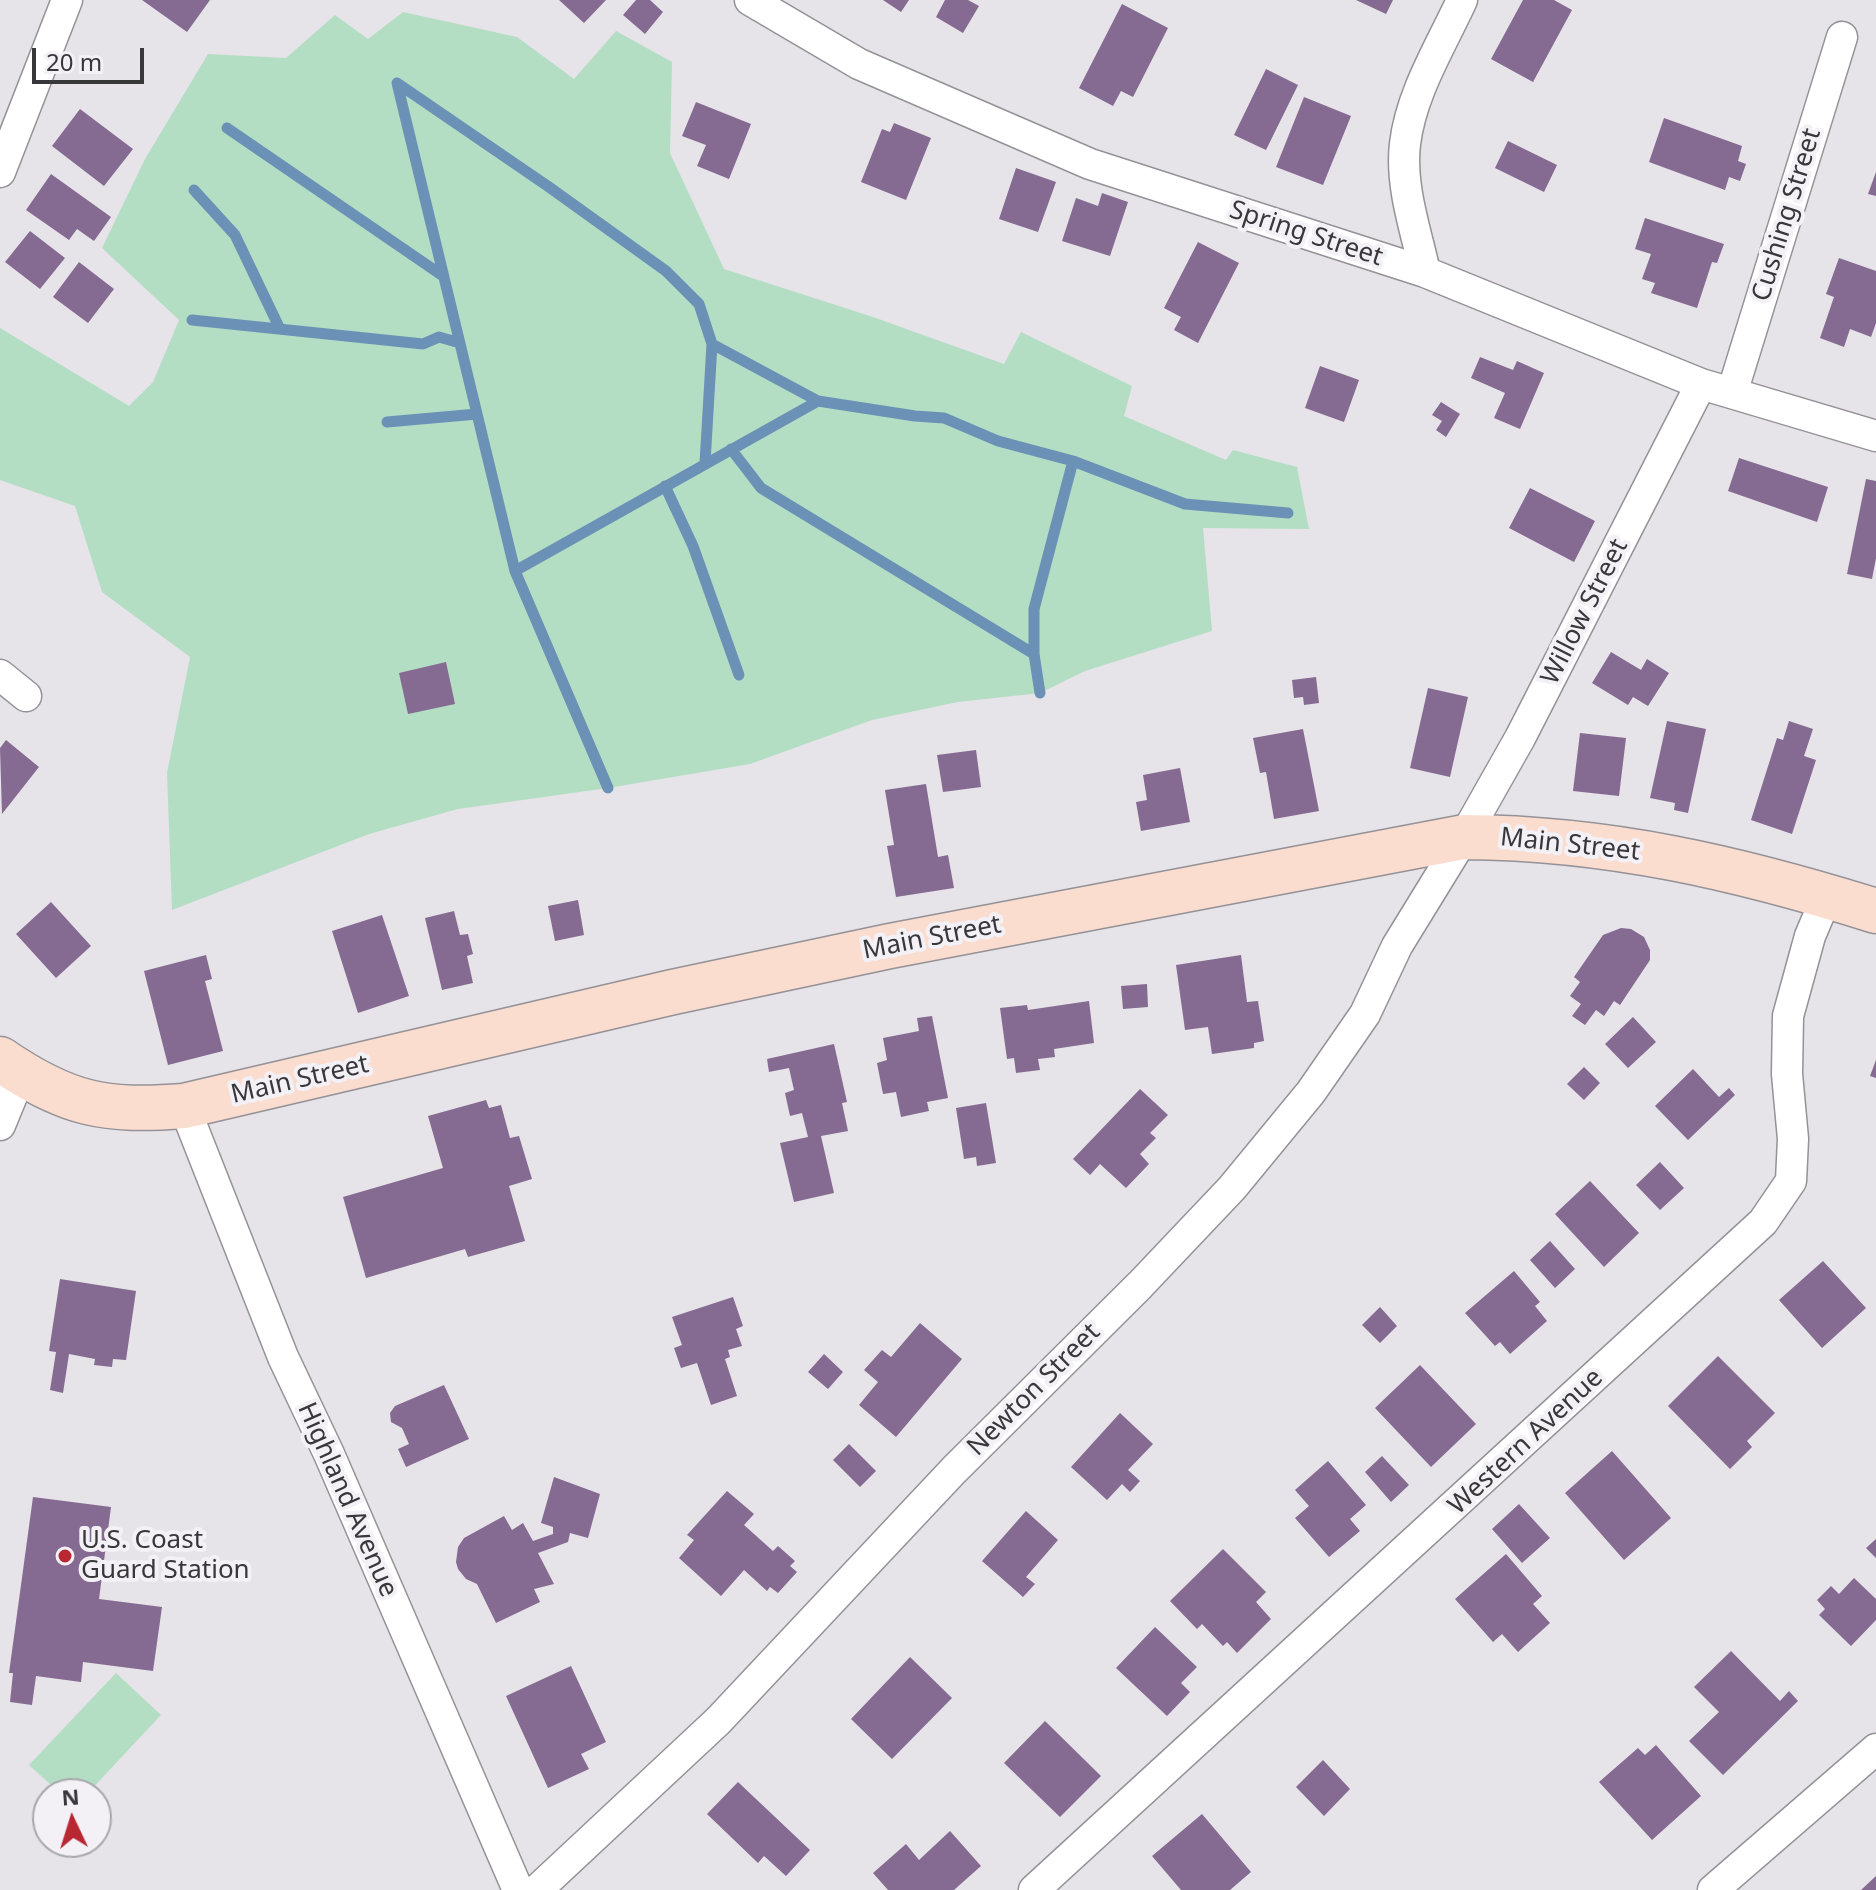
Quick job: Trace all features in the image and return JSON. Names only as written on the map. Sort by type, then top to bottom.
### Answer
[{"type":"main road","name":"Main Street","points":[[11,1066],[67,1097],[99,1107],[137,1110],[184,1106],[673,992],[875,949],[1464,837],[1529,837],[1614,846],[1707,864],[1876,911]]},
{"type":"street","points":[[0,172],[67,0]]},
{"type":"street","name":"Spring Street","points":[[750,0],[859,64],[1090,164],[1425,272],[1701,384],[1876,436]]},
{"type":"street","points":[[1425,272],[1405,180],[1405,144],[1415,100],[1462,0]]},
{"type":"street","name":"Cushing Street","points":[[1732,393],[1842,37]]},
{"type":"street","name":"Willow Street","points":[[1464,837],[1527,724],[1701,384]]},
{"type":"street","points":[[0,675],[26,696]]},
{"type":"street","name":"Newton Street","points":[[537,1890],[718,1721],[954,1470],[1140,1285],[1232,1188],[1311,1092],[1365,1014],[1397,946],[1464,837]]},
{"type":"street","name":"Western Avenue","points":[[1034,1890],[1763,1222],[1791,1181],[1793,1139],[1787,1074],[1788,1016],[1810,936],[1827,896]]},
{"type":"street","points":[[0,1125],[11,1066]]},
{"type":"street","name":"Highland Avenue","points":[[184,1106],[296,1387],[329,1454],[518,1890]]},
{"type":"street","points":[[1713,1890],[1876,1749]]},
{"type":"green space","points":[[403,12],[517,37],[574,79],[616,31],[672,62],[670,153],[724,269],[873,317],[1004,364],[1021,332],[1132,386],[1124,416],[1226,460],[1233,450],[1297,467],[1309,529],[1203,528],[1212,631],[1085,671],[1040,693],[958,702],[872,720],[750,764],[458,809],[369,834],[172,910],[167,773],[190,657],[102,592],[75,506],[0,480],[0,328],[129,406],[153,382],[179,320],[102,248],[145,159],[208,54],[286,58],[335,15],[368,39]]},
{"type":"green space","points":[[116,1673],[161,1715],[102,1778],[43,1778],[29,1765]]},
{"type":"building","points":[[142,0],[210,0],[187,32]]},
{"type":"building","points":[[559,0],[606,0],[584,23]]},
{"type":"building","points":[[636,0],[650,0],[663,12],[645,34],[623,15]]},
{"type":"building","points":[[883,0],[909,0],[901,12]]},
{"type":"building","points":[[945,0],[968,0],[979,6],[963,33],[936,17]]},
{"type":"building","points":[[1356,0],[1393,0],[1386,14]]},
{"type":"building","points":[[1523,0],[1554,0],[1572,10],[1533,82],[1491,59]]},
{"type":"building","points":[[1122,4],[1168,28],[1133,97],[1121,91],[1113,106],[1079,88]]},
{"type":"building","points":[[1266,69],[1298,85],[1266,150],[1234,135]]},
{"type":"building","points":[[1304,97],[1351,116],[1323,185],[1276,167]]},
{"type":"building","points":[[696,102],[751,124],[729,179],[697,166],[706,145],[682,136]]},
{"type":"building","points":[[80,109],[133,149],[104,186],[52,146]]},
{"type":"building","points":[[1664,118],[1742,146],[1738,161],[1746,164],[1740,181],[1729,177],[1725,190],[1649,162]]},
{"type":"building","points":[[894,123],[931,138],[906,200],[861,182],[882,129],[890,132]]},
{"type":"building","points":[[1508,141],[1557,165],[1544,192],[1495,168]]},
{"type":"building","points":[[1016,168],[1056,182],[1038,232],[999,219]]},
{"type":"building","points":[[1876,172],[1876,196],[1868,194]]},
{"type":"building","points":[[51,174],[111,217],[94,241],[77,229],[69,240],[26,210]]},
{"type":"building","points":[[1102,193],[1128,202],[1110,256],[1062,241],[1076,198],[1098,206]]},
{"type":"building","points":[[1645,218],[1724,244],[1717,263],[1712,262],[1697,308],[1651,293],[1655,283],[1642,279],[1651,254],[1635,249]]},
{"type":"building","points":[[30,231],[65,258],[40,289],[5,262]]},
{"type":"building","points":[[1198,242],[1239,263],[1198,343],[1174,330],[1181,317],[1164,308]]},
{"type":"building","points":[[1839,258],[1876,271],[1876,323],[1871,337],[1850,329],[1844,347],[1820,338],[1834,297],[1826,294]]},
{"type":"building","points":[[79,262],[114,289],[88,323],[53,297]]},
{"type":"building","points":[[1480,357],[1513,370],[1517,361],[1544,373],[1520,429],[1494,418],[1505,393],[1471,378]]},
{"type":"building","points":[[1320,366],[1359,380],[1344,422],[1305,408]]},
{"type":"building","points":[[1441,402],[1460,414],[1446,437],[1436,430],[1442,421],[1432,415]]},
{"type":"building","points":[[1739,458],[1828,487],[1817,522],[1728,491]]},
{"type":"building","points":[[1866,479],[1876,481],[1876,558],[1872,579],[1847,574]]},
{"type":"building","points":[[1530,488],[1595,521],[1574,562],[1509,528]]},
{"type":"building","points":[[1611,652],[1641,670],[1647,659],[1669,673],[1648,706],[1633,697],[1628,705],[1592,683]]},
{"type":"building","points":[[446,662],[455,704],[408,714],[399,673]]},
{"type":"building","points":[[1316,677],[1319,703],[1304,705],[1303,697],[1294,698],[1292,680]]},
{"type":"building","points":[[1428,688],[1468,697],[1450,777],[1410,768]]},
{"type":"building","points":[[1667,721],[1706,729],[1688,813],[1674,810],[1675,803],[1650,798]]},
{"type":"building","points":[[1789,721],[1813,729],[1804,756],[1816,760],[1792,834],[1751,820],[1777,738],[1783,740]]},
{"type":"building","points":[[1303,729],[1319,811],[1274,819],[1266,772],[1260,773],[1253,738]]},
{"type":"building","points":[[1580,733],[1626,738],[1619,796],[1573,791]]},
{"type":"building","points":[[6,740],[39,767],[2,814],[0,748]]},
{"type":"building","points":[[976,750],[981,787],[943,792],[937,755]]},
{"type":"building","points":[[1180,768],[1190,822],[1141,831],[1136,802],[1147,800],[1143,775]]},
{"type":"building","points":[[926,784],[938,857],[948,855],[954,888],[896,897],[887,846],[894,845],[885,790]]},
{"type":"building","points":[[578,900],[584,935],[555,941],[548,906]]},
{"type":"building","points":[[51,902],[91,946],[56,978],[16,934]]},
{"type":"building","points":[[454,911],[460,935],[468,934],[473,954],[467,956],[473,983],[442,990],[425,918]]},
{"type":"building","points":[[382,915],[409,996],[358,1013],[332,931]]},
{"type":"building","points":[[1621,928],[1631,929],[1644,937],[1650,950],[1650,960],[1620,1005],[1614,1001],[1604,1016],[1596,1010],[1585,1025],[1572,1016],[1581,1004],[1570,996],[1580,982],[1574,977],[1603,935]]},
{"type":"building","points":[[206,955],[212,979],[205,981],[223,1051],[168,1065],[144,971]]},
{"type":"building","points":[[1241,955],[1247,1002],[1258,1001],[1264,1041],[1254,1043],[1254,1048],[1212,1054],[1208,1027],[1185,1030],[1176,965]]},
{"type":"building","points":[[1147,984],[1148,1007],[1123,1009],[1121,986]]},
{"type":"building","points":[[1089,1001],[1094,1043],[1054,1049],[1055,1057],[1038,1059],[1040,1070],[1016,1073],[1014,1058],[1007,1059],[1000,1008],[1027,1005],[1028,1010]]},
{"type":"building","points":[[932,1016],[948,1098],[927,1102],[929,1111],[901,1117],[896,1092],[883,1094],[877,1063],[887,1060],[883,1038],[919,1031],[917,1018]]},
{"type":"building","points":[[1633,1017],[1656,1042],[1628,1068],[1605,1044]]},
{"type":"building","points":[[834,1044],[847,1102],[842,1103],[848,1131],[821,1136],[834,1193],[794,1202],[780,1143],[808,1137],[802,1113],[790,1116],[785,1093],[794,1090],[789,1068],[769,1072],[767,1059]]},
{"type":"building","points":[[1876,1060],[1876,1078],[1870,1076]]},
{"type":"building","points":[[1584,1067],[1600,1083],[1584,1100],[1567,1084]]},
{"type":"building","points":[[1693,1069],[1719,1097],[1729,1088],[1735,1095],[1688,1140],[1655,1106]]},
{"type":"building","points":[[1140,1089],[1168,1115],[1150,1133],[1156,1138],[1140,1154],[1149,1164],[1126,1188],[1100,1164],[1090,1175],[1073,1159]]},
{"type":"building","points":[[486,1100],[489,1108],[501,1105],[510,1138],[519,1136],[532,1179],[509,1186],[525,1241],[468,1257],[465,1249],[366,1278],[343,1197],[443,1168],[428,1116]]},
{"type":"building","points":[[986,1103],[996,1163],[977,1166],[976,1157],[964,1159],[956,1108]]},
{"type":"building","points":[[1660,1162],[1684,1188],[1660,1210],[1636,1185]]},
{"type":"building","points":[[1590,1181],[1639,1233],[1604,1267],[1555,1214]]},
{"type":"building","points":[[1550,1241],[1575,1269],[1555,1288],[1530,1260]]},
{"type":"building","points":[[1823,1261],[1866,1308],[1822,1348],[1779,1300]]},
{"type":"building","points":[[1514,1271],[1540,1302],[1535,1306],[1547,1321],[1510,1354],[1500,1342],[1495,1346],[1465,1313]]},
{"type":"building","points":[[60,1279],[136,1291],[126,1360],[113,1359],[112,1367],[94,1365],[95,1359],[69,1354],[63,1393],[50,1390],[56,1352],[49,1351]]},
{"type":"building","points":[[733,1297],[743,1326],[736,1329],[742,1346],[728,1350],[730,1357],[725,1359],[737,1396],[711,1405],[697,1363],[681,1368],[674,1348],[682,1345],[672,1317]]},
{"type":"building","points":[[1380,1307],[1397,1326],[1380,1343],[1362,1325]]},
{"type":"building","points":[[920,1323],[962,1359],[896,1437],[859,1405],[878,1382],[864,1370],[882,1350],[891,1357]]},
{"type":"building","points":[[824,1354],[843,1372],[828,1389],[808,1372]]},
{"type":"building","points":[[1718,1356],[1775,1413],[1747,1441],[1752,1447],[1730,1469],[1668,1406]]},
{"type":"building","points":[[1420,1365],[1476,1424],[1431,1467],[1375,1408]]},
{"type":"building","points":[[444,1385],[469,1439],[406,1467],[398,1449],[409,1444],[402,1428],[391,1422],[390,1413],[395,1406]]},
{"type":"building","points":[[1120,1413],[1153,1444],[1128,1470],[1140,1481],[1130,1492],[1122,1484],[1107,1500],[1071,1467]]},
{"type":"building","points":[[849,1444],[876,1471],[860,1487],[833,1460]]},
{"type":"building","points":[[1612,1451],[1671,1518],[1624,1560],[1565,1493]]},
{"type":"building","points":[[1382,1456],[1409,1485],[1391,1502],[1365,1472]]},
{"type":"building","points":[[1328,1461],[1366,1505],[1350,1519],[1360,1531],[1329,1557],[1295,1518],[1309,1506],[1295,1490]]},
{"type":"building","points":[[554,1477],[600,1494],[588,1538],[570,1533],[568,1542],[538,1553],[554,1584],[534,1589],[540,1602],[496,1623],[477,1584],[466,1579],[458,1569],[458,1547],[464,1538],[504,1516],[512,1530],[523,1523],[533,1541],[553,1534],[553,1527],[541,1523]]},
{"type":"building","points":[[727,1491],[754,1514],[744,1525],[773,1551],[778,1546],[795,1561],[790,1566],[797,1572],[778,1593],[770,1587],[767,1591],[744,1570],[721,1596],[679,1558],[694,1540],[687,1535]]},
{"type":"building","name":"U.S. Coast Guard Station","points":[[33,1497],[111,1507],[99,1599],[162,1607],[153,1671],[83,1662],[81,1682],[36,1676],[32,1705],[10,1702],[13,1673],[9,1673]]},
{"type":"building","points":[[1519,1504],[1550,1538],[1522,1563],[1492,1529]]},
{"type":"building","points":[[1026,1511],[1058,1540],[1026,1577],[1035,1584],[1023,1597],[982,1561]]},
{"type":"building","points":[[1876,1539],[1876,1558],[1866,1548]]},
{"type":"building","points":[[1223,1549],[1266,1592],[1256,1602],[1271,1619],[1237,1653],[1227,1642],[1223,1646],[1202,1624],[1197,1629],[1170,1601]]},
{"type":"building","points":[[1506,1554],[1542,1596],[1533,1604],[1550,1623],[1518,1652],[1502,1634],[1493,1642],[1455,1599]]},
{"type":"building","points":[[1854,1578],[1876,1599],[1876,1620],[1851,1646],[1819,1615],[1825,1609],[1817,1600],[1831,1586],[1839,1594]]},
{"type":"building","points":[[1155,1627],[1197,1667],[1181,1683],[1190,1692],[1167,1716],[1116,1668]]},
{"type":"building","points":[[1731,1651],[1780,1701],[1789,1691],[1798,1701],[1723,1775],[1689,1741],[1719,1712],[1694,1687]]},
{"type":"building","points":[[910,1657],[952,1698],[892,1759],[851,1719]]},
{"type":"building","points":[[571,1666],[606,1742],[581,1754],[589,1769],[548,1788],[506,1696]]},
{"type":"building","points":[[1045,1721],[1101,1776],[1060,1817],[1004,1763]]},
{"type":"building","points":[[1656,1745],[1701,1796],[1652,1840],[1599,1782],[1638,1748],[1645,1755]]},
{"type":"building","points":[[1323,1760],[1350,1789],[1324,1816],[1296,1787]]},
{"type":"building","points":[[738,1782],[810,1850],[786,1876],[764,1856],[758,1863],[707,1814]]},
{"type":"building","points":[[1202,1814],[1251,1872],[1230,1890],[1181,1890],[1152,1856]]},
{"type":"building","points":[[950,1831],[981,1866],[954,1890],[888,1890],[873,1873],[906,1844],[919,1860]]},
{"type":"building","points":[[1876,1876],[1876,1890],[1861,1890]]},
{"type":"waterway","points":[[397,83],[515,571],[608,788]]},
{"type":"waterway","points":[[397,83],[666,271],[699,304],[712,344],[705,463]]},
{"type":"waterway","points":[[227,128],[443,276]]},
{"type":"waterway","points":[[194,190],[235,235],[280,329]]},
{"type":"waterway","points":[[192,320],[423,344],[439,337],[460,343]]},
{"type":"waterway","points":[[712,344],[818,401],[944,418],[998,441],[1073,461],[1185,504],[1288,513]]},
{"type":"waterway","points":[[515,571],[818,401]]},
{"type":"waterway","points":[[387,422],[477,414]]},
{"type":"waterway","points":[[731,449],[761,488],[1034,654]]},
{"type":"waterway","points":[[1040,693],[1034,654],[1034,609],[1073,461]]},
{"type":"waterway","points":[[665,486],[693,546],[739,675]]},
{"type":"place","name":"U.S. Coast Guard Station","points":[[65,1556]]}]
